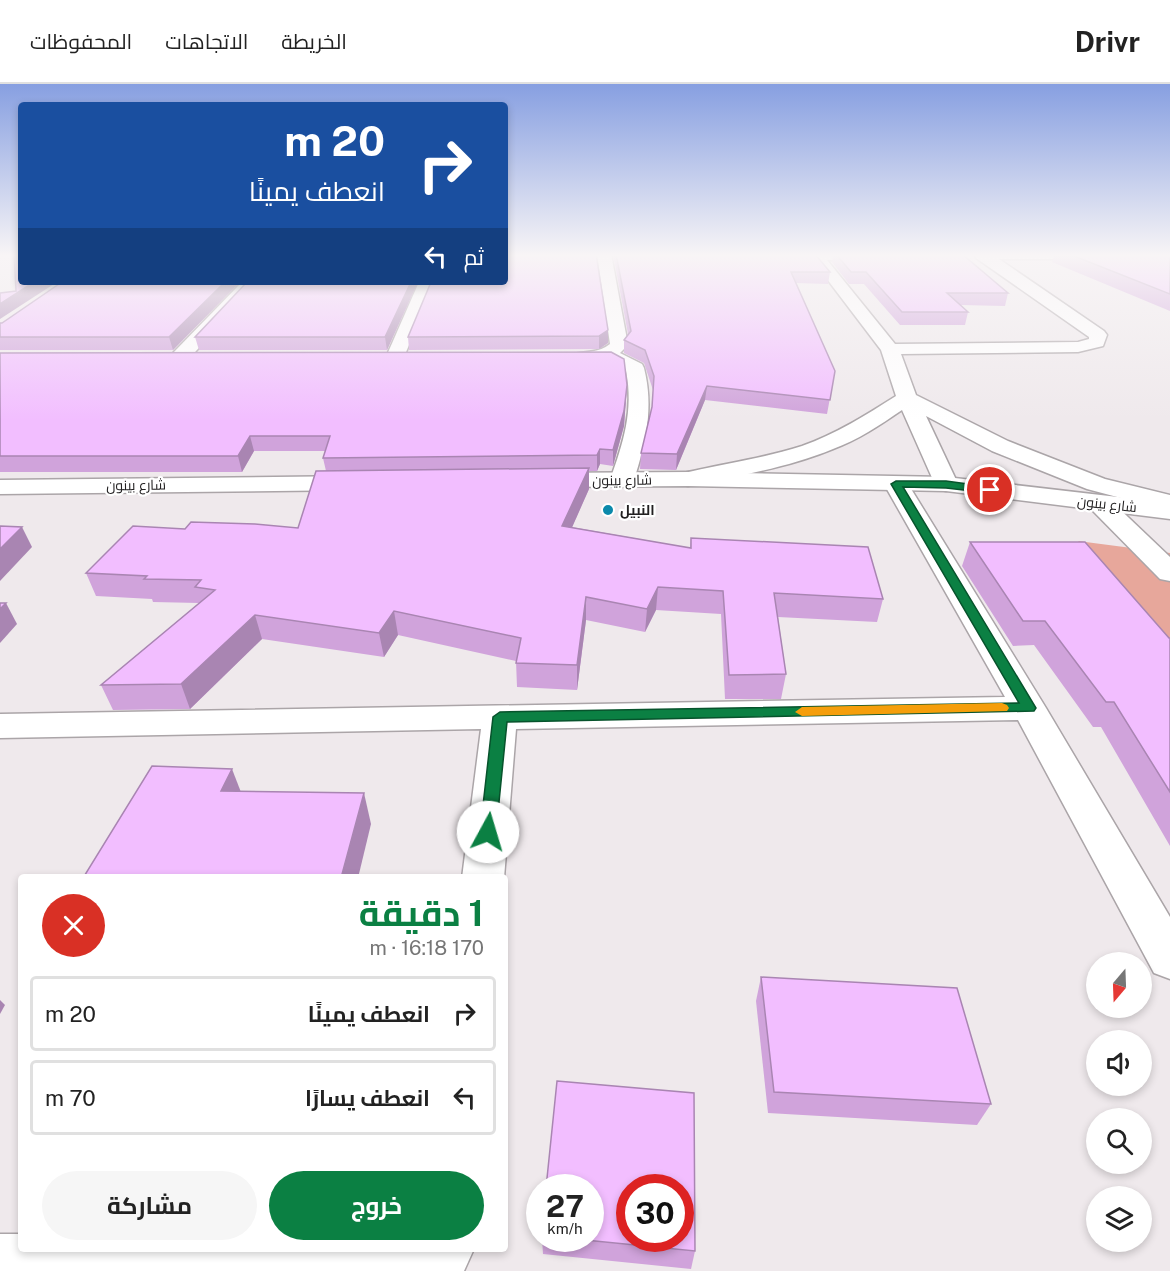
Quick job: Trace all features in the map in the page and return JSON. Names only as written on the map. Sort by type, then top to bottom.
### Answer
[{"type":"street","points":[[180,357],[224,309]]},
{"type":"street","points":[[395,357],[415,309]]},
{"type":"street","points":[[607,355],[620,345],[614,309]]},
{"type":"street","points":[[859,309],[890,349],[907,398],[946,484]]},
{"type":"street","points":[[890,349],[1078,347],[1097,342],[1098,335],[1060,309]]},
{"type":"street","points":[[565,358],[607,355],[635,368],[642,404],[638,431],[622,480]]},
{"type":"street","points":[[158,357],[204,357]]},
{"type":"street","points":[[371,357],[417,357]]},
{"type":"street","points":[[688,479],[768,462],[826,444],[872,420],[907,398]]},
{"type":"street","points":[[907,398],[1000,446],[1096,484],[1170,503]]},
{"type":"street","name":"شارع بينون","points":[[526,481],[688,479],[946,484],[1170,511]]},
{"type":"street","name":"شارع بينون","points":[[0,487],[382,482]]},
{"type":"street","points":[[896,484],[1029,708],[1170,959]]},
{"type":"street","points":[[1099,504],[1170,573]]},
{"type":"street","points":[[0,726],[1029,708]]},
{"type":"street","points":[[483,874],[500,717]]},
{"type":"street","points":[[0,1264],[443,1257]]},
{"type":"shaded area","points":[[1078,541],[1170,553],[1170,648]]},
{"type":"building","points":[[22,309],[197,309],[169,337],[0,337],[0,323]]},
{"type":"building","points":[[221,309],[398,309],[385,337],[195,337]]},
{"type":"building","points":[[420,309],[605,309],[608,330],[599,336],[408,337]]},
{"type":"building","points":[[627,309],[808,309],[835,371],[830,400],[707,386],[677,454],[641,453],[652,407],[654,376],[645,350],[624,340],[631,331]]},
{"type":"building","points":[[900,309],[965,309],[968,312],[902,312]]},
{"type":"building","points":[[611,352],[624,359],[627,385],[624,411],[613,450],[600,449],[597,455],[323,458],[330,436],[250,436],[238,456],[0,456],[0,353]]},
{"type":"building","points":[[589,468],[562,526],[691,548],[691,538],[868,547],[883,599],[774,593],[786,674],[729,675],[723,591],[658,587],[647,609],[586,597],[577,665],[516,663],[521,638],[394,611],[379,633],[255,615],[181,684],[101,685],[215,590],[195,587],[201,580],[144,579],[147,576],[86,573],[133,526],[185,529],[191,522],[298,528],[316,471]]},
{"type":"building","points":[[0,526],[22,527],[0,549]]},
{"type":"building","points":[[970,542],[1085,542],[1170,638],[1170,792],[1114,702],[1106,702],[1045,621],[1023,621]]},
{"type":"building","points":[[152,766],[232,769],[221,791],[364,793],[342,874],[85,874]]},
{"type":"building","points":[[761,977],[957,988],[991,1104],[774,1092]]},
{"type":"building","points":[[557,1081],[694,1093],[695,1251],[694,1174],[616,1174],[616,1243],[604,1242],[604,1174],[547,1174]]},
{"type":"slow traffic","points":[[802,712],[1002,708]]},
{"type":"place","name":"النبيل","points":[[608,510]]},
{"type":"route","points":[[488,832],[500,717],[1029,708],[896,484],[946,484],[990,490]]}]
